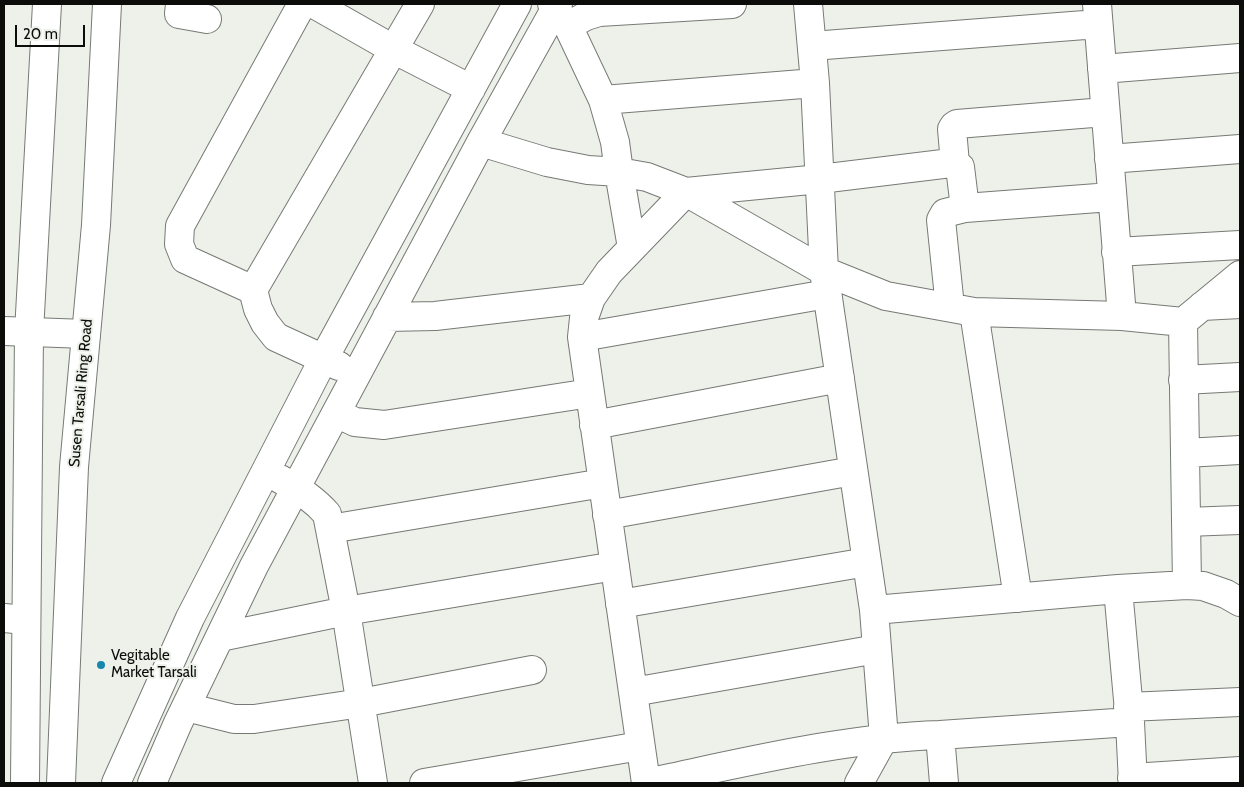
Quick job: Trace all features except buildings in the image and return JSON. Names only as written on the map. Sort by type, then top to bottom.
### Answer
[{"type":"street","points":[[25,783],[15,619],[16,331],[47,4]]},
{"type":"street","name":"Susen Tarsali Ring Road","points":[[61,783],[74,468],[96,225],[107,4]]},
{"type":"street","points":[[180,4],[179,14],[207,19]]},
{"type":"street","points":[[253,290],[186,260],[179,244],[180,226],[302,4]]},
{"type":"street","points":[[314,4],[393,49],[471,89]]},
{"type":"street","points":[[356,375],[276,336],[265,323],[258,309],[253,290],[420,4]]},
{"type":"street","points":[[116,783],[190,618],[265,472],[324,358],[518,4]]},
{"type":"street","points":[[558,10],[586,16],[599,12],[732,4]]},
{"type":"street","points":[[808,4],[815,83],[826,282],[874,610],[884,738],[859,783]]},
{"type":"street","points":[[558,10],[603,100],[616,142],[619,172],[632,248]]},
{"type":"street","points":[[152,783],[186,707],[254,566],[481,142],[558,10]]},
{"type":"street","points":[[812,46],[1098,14],[1122,316]]},
{"type":"street","points":[[1102,69],[1240,58]]},
{"type":"street","points":[[603,100],[815,83]]},
{"type":"street","points":[[955,164],[952,129],[958,124],[1105,112]]},
{"type":"street","points":[[481,142],[547,162],[588,170],[619,172],[647,177],[686,192],[826,282],[886,296],[962,310],[1122,316],[1193,314],[1240,304]]},
{"type":"street","points":[[1109,159],[1240,148]]},
{"type":"street","points":[[965,208],[960,167],[951,163],[820,179],[686,192],[609,272],[591,298],[584,318],[582,337],[646,783],[884,738],[940,735],[1240,702]]},
{"type":"street","points":[[1018,598],[962,310],[941,220],[945,213],[965,208],[1111,196]]},
{"type":"street","points":[[1116,252],[1240,245]]},
{"type":"street","points":[[1187,585],[1184,380],[1193,314],[1240,275]]},
{"type":"street","points":[[582,337],[826,282]]},
{"type":"street","points":[[387,317],[435,316],[591,298]]},
{"type":"street","points":[[16,331],[86,334]]},
{"type":"street","points":[[1184,380],[1240,377]]},
{"type":"street","points":[[594,425],[840,378]]},
{"type":"street","points":[[336,413],[356,422],[384,425],[590,393]]},
{"type":"street","points":[[1185,453],[1240,450]]},
{"type":"street","points":[[607,514],[853,471]]},
{"type":"street","points":[[265,472],[296,487],[320,505],[327,514],[346,611],[373,783]]},
{"type":"street","points":[[330,529],[603,483]]},
{"type":"street","points":[[1186,522],[1240,520]]},
{"type":"street","points":[[620,604],[867,562]]},
{"type":"street","points":[[220,637],[346,611],[614,566]]},
{"type":"street","points":[[874,610],[1118,589],[1187,585],[1203,586],[1236,596]]},
{"type":"street","points":[[1118,589],[1129,714],[1132,781],[1240,771]]},
{"type":"street","points":[[633,692],[877,649]]},
{"type":"street","points":[[186,707],[234,718],[254,719],[361,703],[532,670]]},
{"type":"street","points":[[940,735],[944,783]]},
{"type":"street","points":[[424,783],[640,746]]},
{"type":"place","name":"Vegitable Market Tarsali","points":[[101,665]]}]
